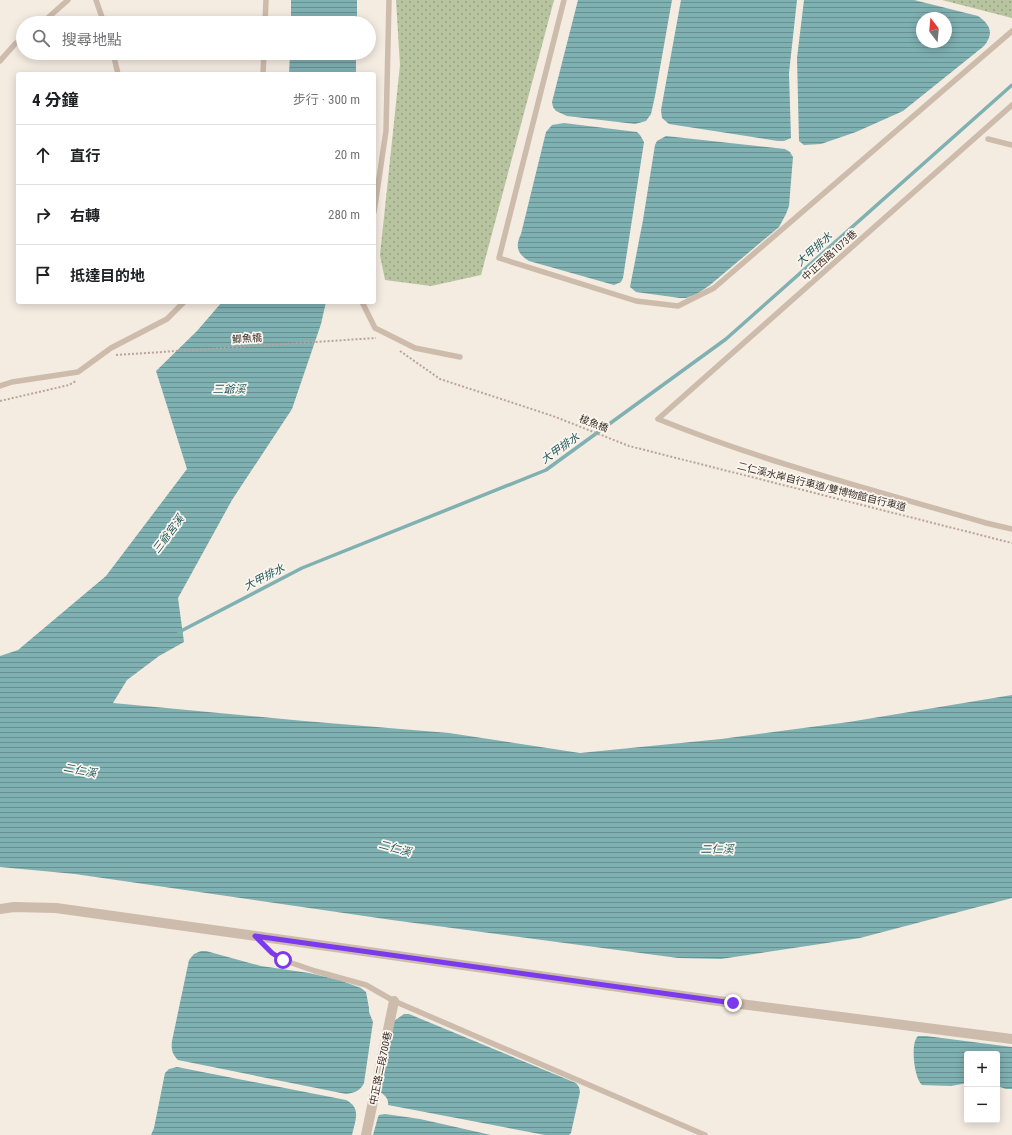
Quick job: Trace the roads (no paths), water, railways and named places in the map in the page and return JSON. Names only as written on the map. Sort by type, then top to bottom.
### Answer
[{"type":"street","points":[[0,909],[14,907],[56,908],[733,1003],[1012,1039]]},
{"type":"street","name":"中正路二段700巷","points":[[366,1135],[394,1001]]},
{"type":"lane","points":[[50,16],[68,0]]},
{"type":"lane","points":[[96,0],[102,16]]},
{"type":"lane","points":[[265,16],[266,0]]},
{"type":"lane","points":[[376,198],[386,131],[389,0]]},
{"type":"lane","points":[[564,0],[499,258],[636,300],[678,306],[714,288],[1012,31]]},
{"type":"lane","points":[[0,61],[16,43]]},
{"type":"lane","points":[[115,60],[118,72]]},
{"type":"lane","points":[[263,72],[264,60]]},
{"type":"lane","name":"中正西路1073巷","points":[[1012,105],[658,419],[702,437],[824,476],[986,523],[1012,529]]},
{"type":"lane","points":[[988,139],[1012,145]]},
{"type":"lane","points":[[0,386],[12,382],[78,372],[111,348],[167,318],[182,304]]},
{"type":"lane","points":[[363,304],[375,328],[415,348],[460,357]]},
{"type":"lane","points":[[255,936],[272,953],[283,960],[315,971],[366,985],[394,1001],[705,1135]]},
{"type":"water","points":[[291,0],[357,0],[357,16],[291,16]]},
{"type":"water","points":[[578,0],[672,0],[655,96],[651,114],[646,121],[635,124],[567,116],[556,111],[553,107],[552,102]]},
{"type":"water","points":[[681,0],[797,0],[789,73],[791,138],[784,141],[778,141],[669,124],[662,118],[661,110]]},
{"type":"water","points":[[804,0],[914,0],[978,16],[988,26],[990,34],[984,46],[903,111],[856,132],[821,144],[804,145],[799,141],[797,58]]},
{"type":"water","points":[[290,60],[356,60],[356,72],[289,72]]},
{"type":"water","points":[[564,123],[637,132],[644,142],[623,278],[621,282],[614,285],[529,261],[522,256],[518,249],[518,242],[546,132],[552,125]]},
{"type":"water","points":[[666,136],[785,149],[790,152],[793,157],[789,206],[779,227],[710,285],[697,294],[686,298],[636,292],[630,287],[655,145],[657,141]]},
{"type":"water","name":"二仁溪","points":[[220,304],[326,304],[321,324],[292,409],[232,500],[178,598],[184,642],[159,656],[127,680],[113,703],[449,733],[580,753],[721,739],[849,722],[1012,695],[1012,898],[860,938],[721,959],[678,958],[392,920],[75,874],[0,867],[0,656],[18,650],[106,576],[187,469],[156,371],[197,331]]},
{"type":"water","points":[[201,951],[206,951],[261,966],[309,973],[339,980],[361,988],[366,992],[369,1012],[373,1022],[364,1083],[361,1088],[355,1092],[346,1094],[178,1060],[172,1051],[172,1041],[189,960],[194,954]]},
{"type":"water","points":[[404,1014],[409,1014],[576,1083],[580,1092],[571,1133],[569,1135],[545,1135],[388,1105],[386,1097],[380,1092],[394,1021]]},
{"type":"water","points":[[918,1036],[926,1036],[1012,1047],[1012,1089],[1000,1087],[1000,1051],[964,1051],[964,1084],[951,1086],[922,1085],[919,1081],[915,1068],[914,1046]]},
{"type":"water","points":[[177,1067],[346,1100],[351,1103],[356,1111],[356,1120],[352,1135],[151,1135],[154,1128],[165,1073],[169,1069]]},
{"type":"water","points":[[385,1114],[420,1119],[491,1135],[373,1135],[379,1115]]},
{"type":"waterway","name":"大甲排水","points":[[179,632],[302,568],[546,470],[726,339],[1012,85]]},
{"type":"water label","name":"三爺溪","points":[[229,389]]},
{"type":"water label","name":"三爺宮溪","points":[[168,534]]}]
